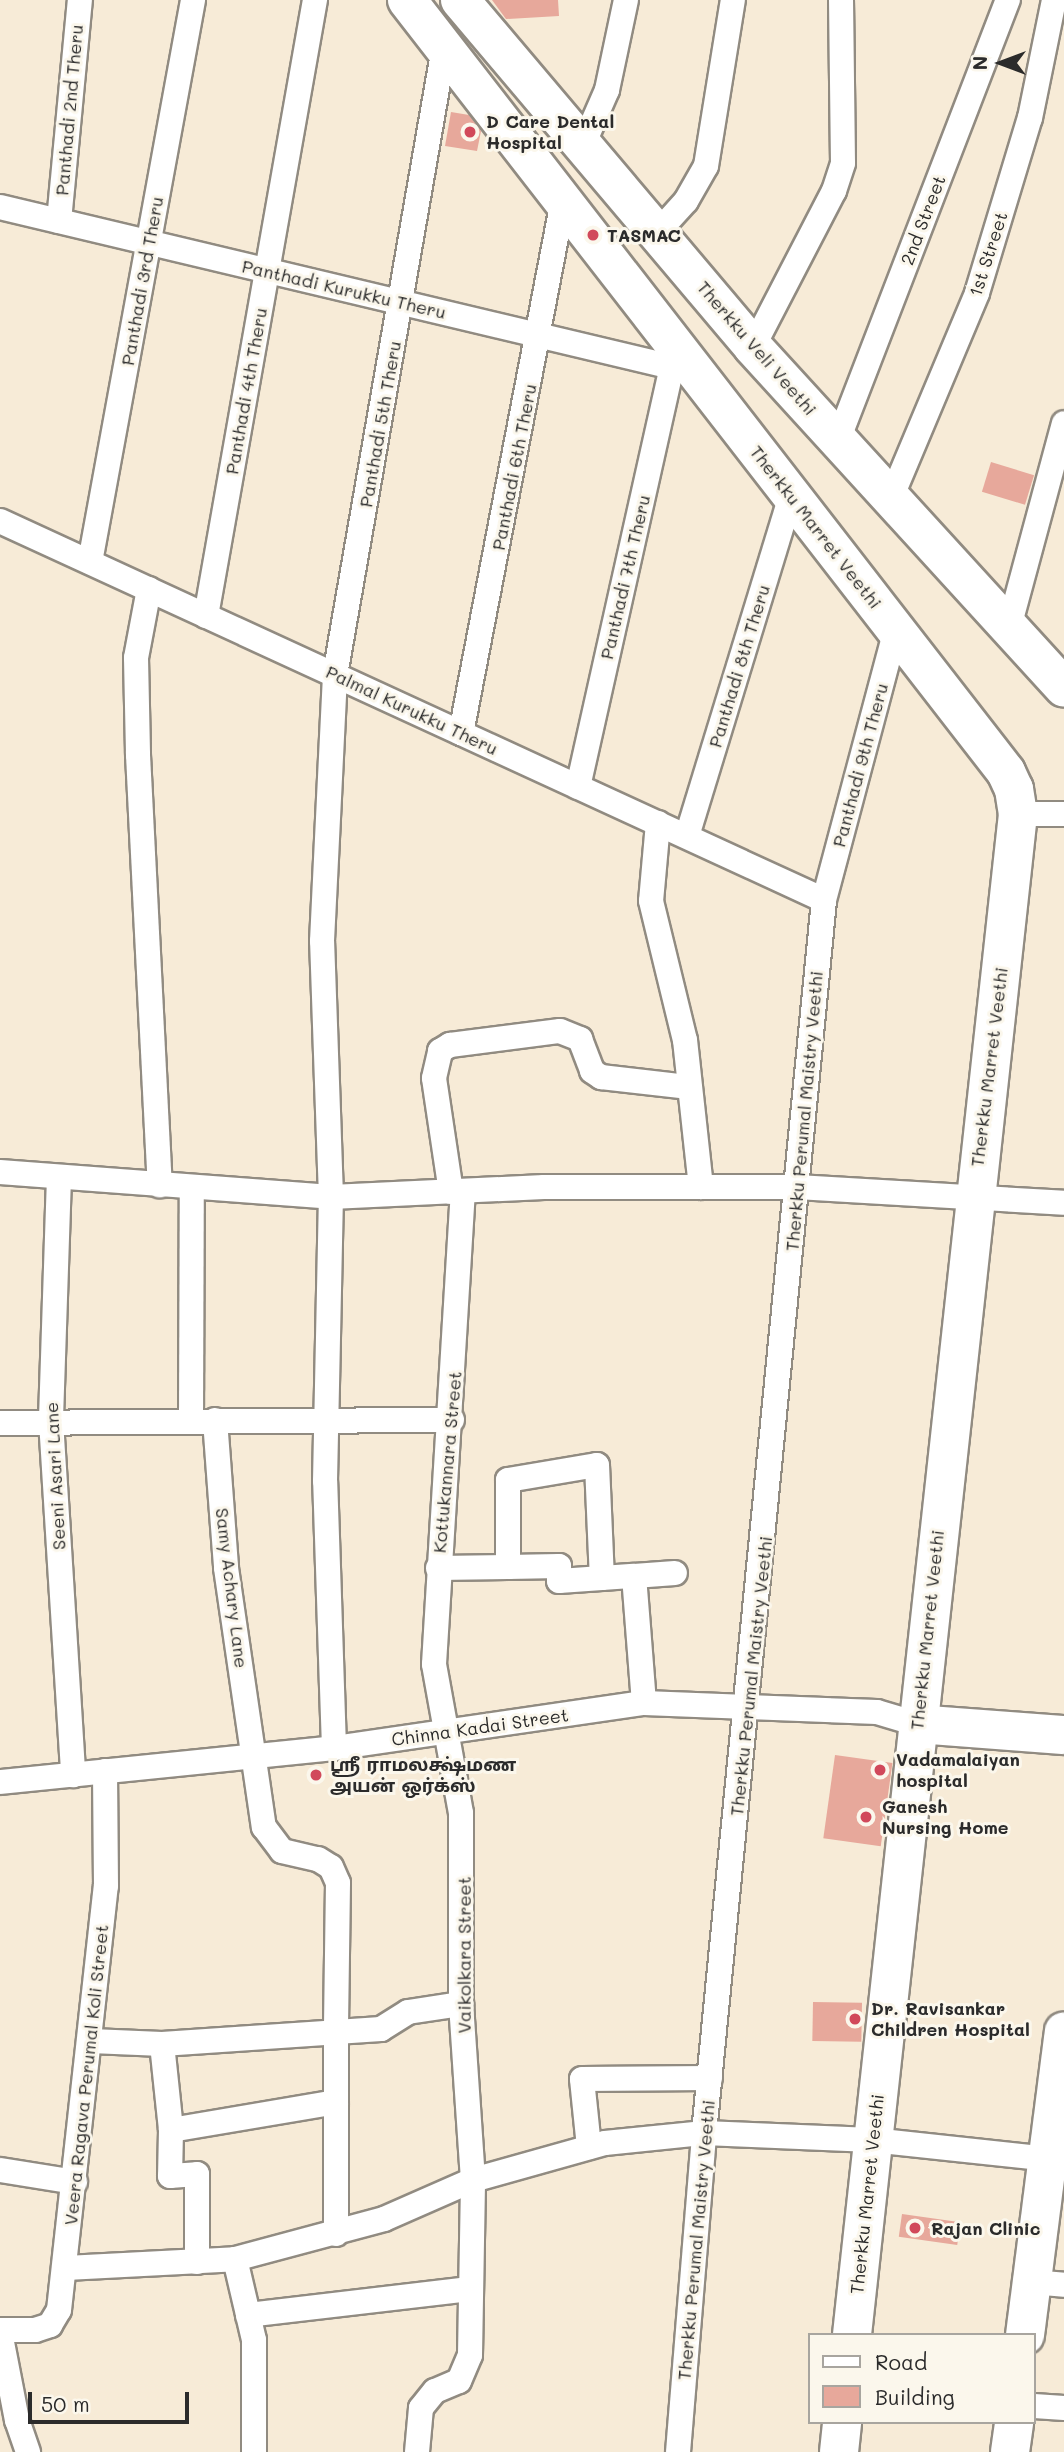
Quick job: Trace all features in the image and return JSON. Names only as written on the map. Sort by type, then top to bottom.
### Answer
[{"type":"main road","name":"Therkku Marret Veethi","points":[[407,0],[563,201],[678,362],[791,495],[1006,772],[1018,814],[974,1196],[852,2333]]},
{"type":"main road","name":"Therkku Veli Veethi","points":[[460,0],[753,347],[1064,687]]},
{"type":"main road","points":[[918,1712],[1064,1712]]},
{"type":"main road","points":[[918,1712],[1064,1735]]},
{"type":"main road","points":[[1026,2333],[1048,2283],[1064,2031]]},
{"type":"main road","points":[[839,2452],[842,2424]]},
{"type":"main road","points":[[1010,2452],[1014,2424]]},
{"type":"street","name":"Panthadi 2nd Theru","points":[[59,221],[80,0]]},
{"type":"street","name":"Panthadi 3rd Theru","points":[[90,562],[193,0]]},
{"type":"street","name":"Panthadi 4th Theru","points":[[206,616],[315,0]]},
{"type":"street","points":[[583,145],[607,90],[626,0]]},
{"type":"street","points":[[657,233],[686,201],[706,166],[733,0]]},
{"type":"street","points":[[753,347],[834,191],[843,163],[841,0]]},
{"type":"street","name":"2nd Street","points":[[838,440],[1008,0]]},
{"type":"street","name":"1st Street","points":[[891,498],[977,293],[1030,118],[1054,0]]},
{"type":"street","name":"Panthadi 5th Theru","points":[[334,1748],[326,1423],[331,1197],[323,941],[335,675],[444,48]]},
{"type":"street","name":"Panthadi 6th Theru","points":[[461,733],[540,336],[563,201]]},
{"type":"street","name":"Panthadi Kurukku Theru","points":[[0,207],[540,336],[678,362]]},
{"type":"street","name":"Panthadi 7th Theru","points":[[578,787],[678,362]]},
{"type":"street","points":[[1009,627],[1064,424]]},
{"type":"street","name":"Panthadi 8th Theru","points":[[687,836],[791,495]]},
{"type":"street","name":"Palmal Kurukku Theru","points":[[0,521],[824,900]]},
{"type":"street","points":[[149,589],[136,658],[160,1185]]},
{"type":"street","name":"Panthadi 9th Theru","points":[[824,900],[896,630]]},
{"type":"street","points":[[1018,814],[1064,814]]},
{"type":"street","points":[[658,823],[651,901],[685,1040],[701,1187]]},
{"type":"street","name":"Therkku Perumal Maistry Veethi","points":[[678,2452],[704,2133],[749,1708],[824,900]]},
{"type":"street","name":"Kottukannara Street","points":[[443,1732],[435,1664],[438,1568],[452,1420],[457,1192],[435,1078],[440,1051],[450,1045],[560,1031],[580,1039],[592,1071],[601,1077],[689,1087]]},
{"type":"street","points":[[0,1172],[331,1197],[457,1192],[797,1187],[1064,1203]]},
{"type":"street","name":"Seeni Asari Lane","points":[[60,1177],[51,1421],[73,1775]]},
{"type":"street","name":"Samy Achary Lane","points":[[192,1188],[203,1420],[268,1836],[282,1851],[318,1859],[331,1867],[338,1883],[336,2234]]},
{"type":"street","points":[[0,1423],[203,1420],[326,1423],[452,1420]]},
{"type":"street","points":[[508,1567],[508,1480],[597,1465],[602,1578]]},
{"type":"street","points":[[438,1568],[559,1566],[559,1581],[675,1573]]},
{"type":"street","points":[[634,1576],[643,1703]]},
{"type":"street","name":"Chinna Kadai Street","points":[[0,1782],[334,1748],[643,1703],[918,1712]]},
{"type":"street","name":"Vaikolkara Street","points":[[417,2452],[418,2423],[426,2398],[459,2381],[470,2355],[473,2180],[461,2004],[461,1813],[443,1732]]},
{"type":"street","name":"Veera Ragava Perumal Koli Street","points":[[0,2331],[34,2330],[50,2325],[59,2310],[66,2269],[106,1886],[105,1772]]},
{"type":"street","points":[[91,2041],[162,2044],[381,2029],[408,2012],[461,2004]]},
{"type":"street","points":[[162,2044],[171,2130],[170,2176],[197,2174],[197,2263]]},
{"type":"street","points":[[589,2147],[582,2079],[710,2078]]},
{"type":"street","points":[[171,2130],[336,2102]]},
{"type":"street","points":[[66,2269],[235,2259],[384,2220],[473,2180],[589,2147],[704,2133],[872,2140],[1056,2159]]},
{"type":"street","points":[[0,2171],[75,2182]]},
{"type":"street","points":[[235,2259],[254,2340],[254,2452]]},
{"type":"street","points":[[248,2315],[470,2289]]},
{"type":"street","points":[[0,2331],[17,2420],[28,2452]]},
{"type":"street","points":[[1036,2406],[1064,2408]]},
{"type":"building","points":[[492,0],[558,0],[559,16],[506,19]]},
{"type":"building","points":[[451,112],[469,115],[481,131],[477,151],[445,146]]},
{"type":"building","points":[[991,462],[1034,475],[1025,505],[982,492]]},
{"type":"building","points":[[835,1755],[892,1763],[881,1846],[823,1838]]},
{"type":"building","points":[[813,2002],[862,2003],[861,2042],[812,2041]]},
{"type":"building","points":[[902,2214],[960,2222],[957,2245],[899,2237]]},
{"type":"place","name":"D Care Dental Hospital","points":[[470,132]]},
{"type":"place","name":"TASMAC","points":[[593,235]]},
{"type":"place","name":"Vadamalaiyan hospital","points":[[880,1770]]},
{"type":"place","name":"ஶ்ரீ ராமலக்ஷ்மண அயன் ஒர்க்ஸ்","points":[[316,1775]]},
{"type":"place","name":"Ganesh Nursing Home","points":[[866,1817]]},
{"type":"place","name":"Dr. Ravisankar Children Hospital","points":[[855,2019]]},
{"type":"place","name":"Rajan Clinic","points":[[915,2228]]}]
